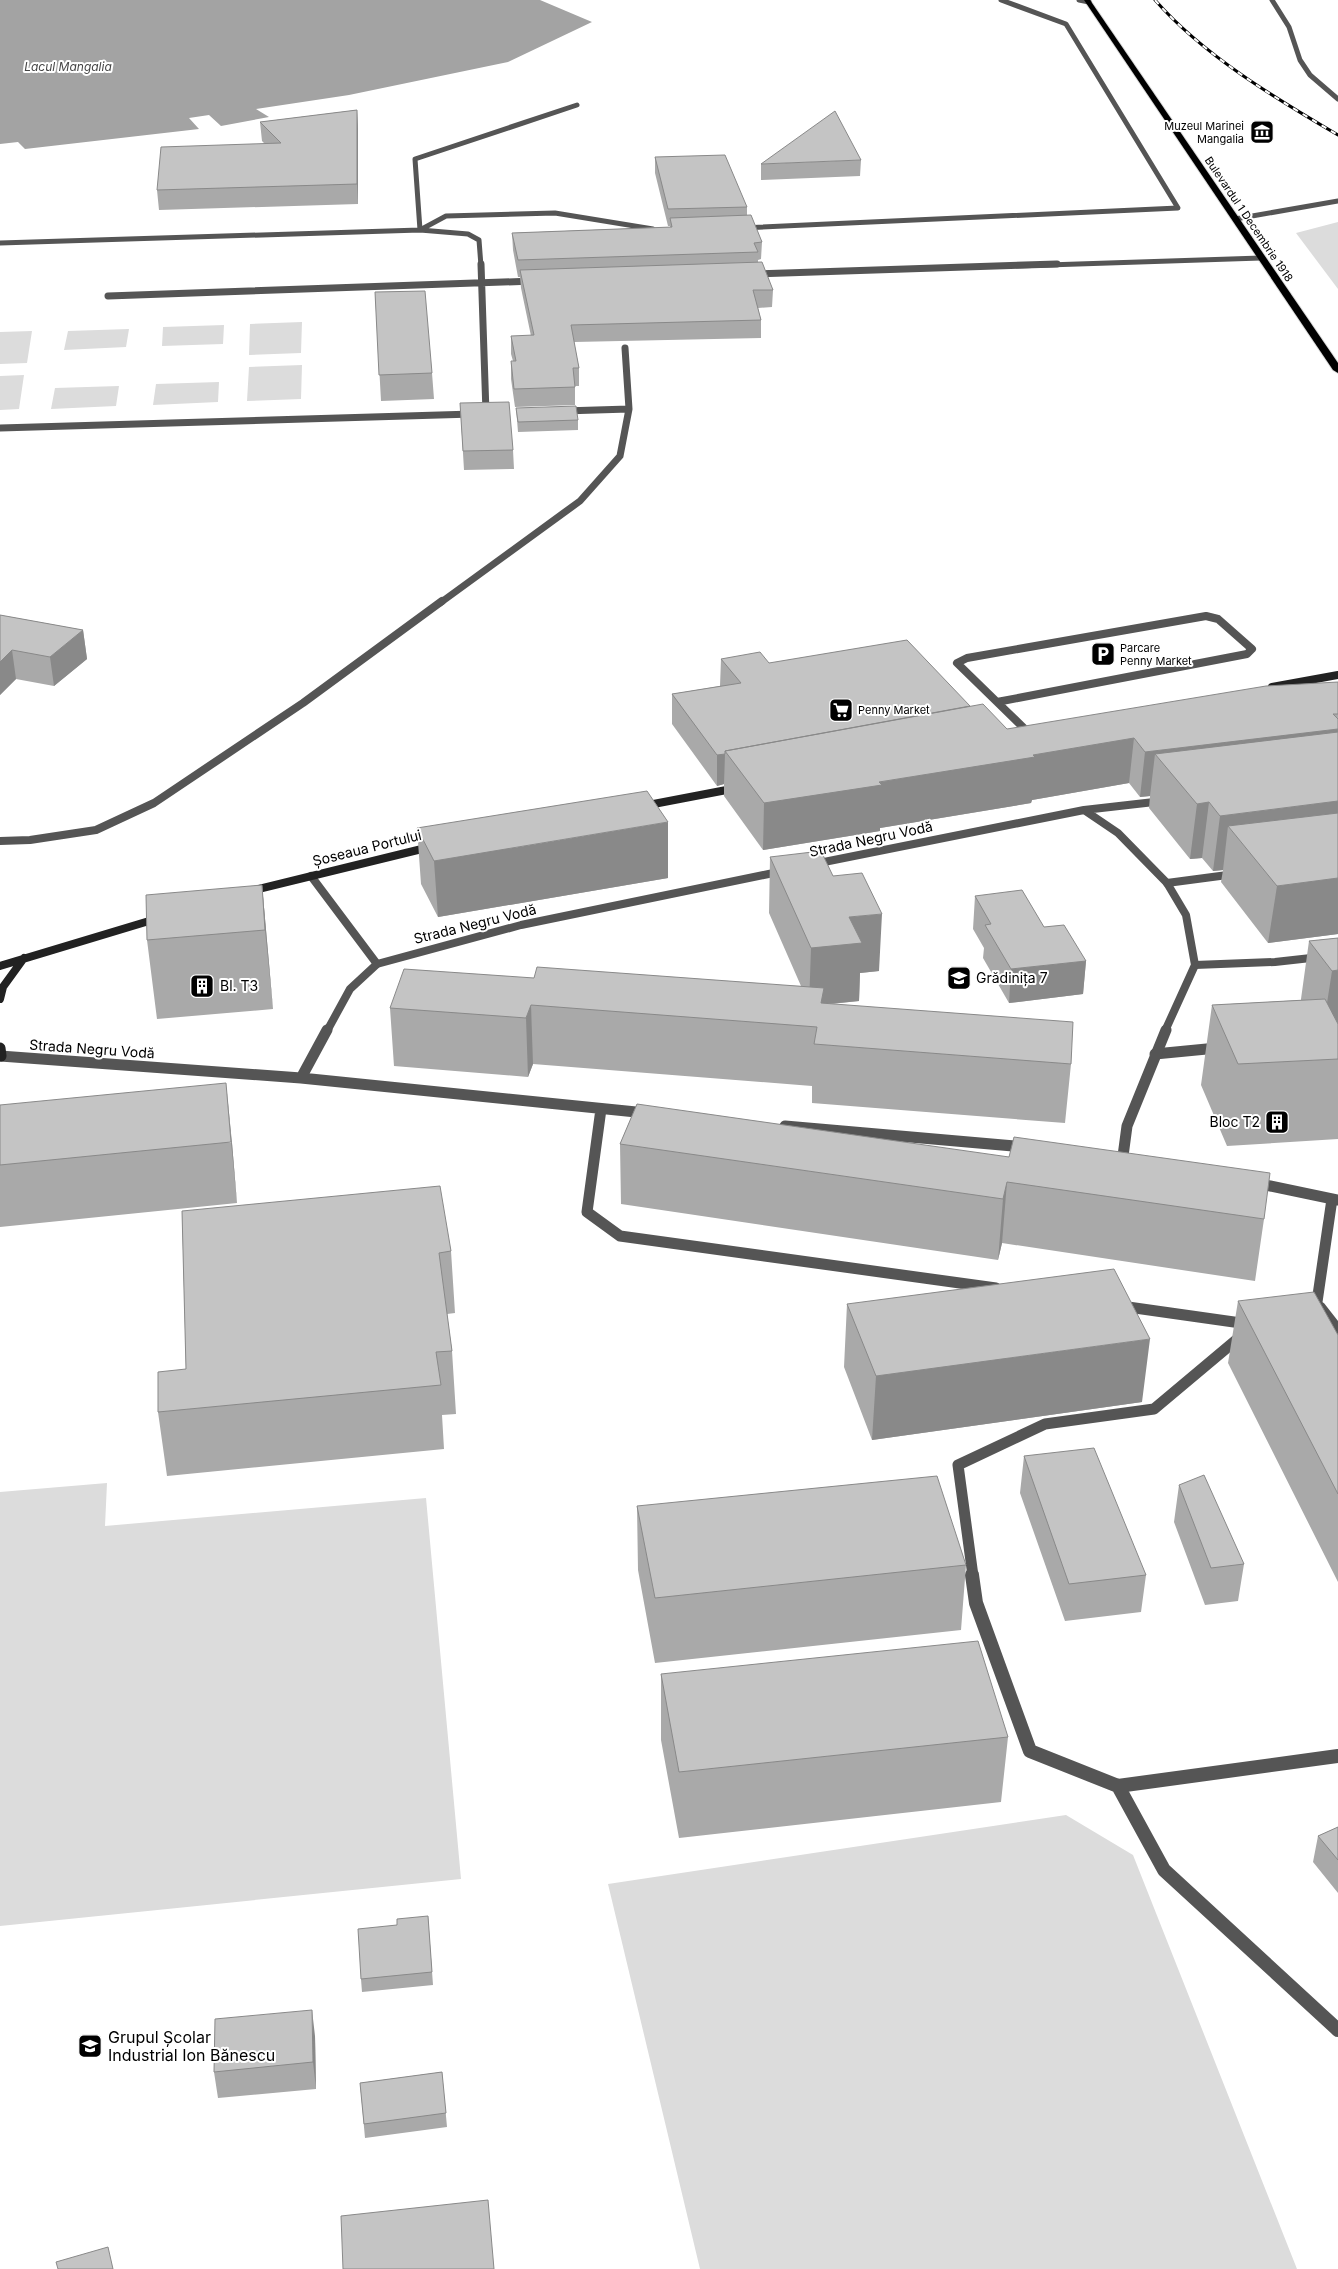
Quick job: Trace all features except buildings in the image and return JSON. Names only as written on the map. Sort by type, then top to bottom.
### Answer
[{"type":"highway","name":"Bulevardul 1 Decembrie 1918","points":[[1088,1],[1338,370]]},
{"type":"street","points":[[736,229],[1178,208],[1066,24],[1001,0]]},
{"type":"street","points":[[1079,0],[1088,1]]},
{"type":"street","points":[[1272,0],[1289,27],[1300,60],[1310,75],[1338,98]]},
{"type":"street","points":[[420,230],[415,160],[577,105]]},
{"type":"street","points":[[1235,219],[1338,201]]},
{"type":"street","points":[[420,230],[446,216],[555,212],[634,228],[660,230]]},
{"type":"street","points":[[0,243],[420,230],[468,234],[478,240],[482,283],[486,413]]},
{"type":"street","points":[[742,274],[1262,258]]},
{"type":"street","points":[[108,296],[542,281]]},
{"type":"street","points":[[0,841],[30,840],[96,830],[154,803],[303,704],[580,500],[620,456],[629,409],[624,348]]},
{"type":"street","points":[[553,411],[629,409]]},
{"type":"street","points":[[0,428],[496,413]]},
{"type":"street","points":[[997,702],[1247,654],[1252,649],[1218,619],[1206,616],[966,658],[956,663],[1030,734]]},
{"type":"street","points":[[1262,689],[1338,675]]},
{"type":"street","points":[[1020,736],[1040,732]]},
{"type":"street","points":[[633,808],[749,786]]},
{"type":"street","name":"Strada Negru Vodă","points":[[301,1078],[350,989],[377,964],[521,925],[796,868],[1084,810],[1172,800]]},
{"type":"street","points":[[1084,810],[1118,833],[1167,883],[1186,915],[1195,965],[1155,1054],[1127,1126],[1123,1156]]},
{"type":"street","name":"Șoseaua Portului","points":[[239,894],[440,844]]},
{"type":"street","points":[[1167,883],[1243,873]]},
{"type":"street","points":[[311,876],[377,964]]},
{"type":"street","points":[[0,966],[164,916]]},
{"type":"street","points":[[1195,965],[1275,962],[1338,955]]},
{"type":"street","points":[[0,999],[3,987],[24,958]]},
{"type":"street","points":[[1155,1054],[1223,1048]]},
{"type":"street","name":"Strada Negru Vodă","points":[[0,1053],[301,1078],[660,1114]]},
{"type":"street","points":[[601,1109],[587,1212],[620,1236],[1004,1290]]},
{"type":"street","points":[[778,1125],[1034,1148]]},
{"type":"street","points":[[1246,1181],[1335,1200],[1317,1302],[1338,1330]]},
{"type":"street","points":[[1301,1309],[1317,1302]]},
{"type":"street","points":[[1113,1305],[1260,1325],[1230,1343],[1154,1409],[1045,1424],[958,1465],[976,1603],[1030,1751],[1118,1786],[1338,1756]]},
{"type":"street","points":[[1118,1786],[1164,1870],[1338,2030]]},
{"type":"shaded area","points":[[1338,222],[1338,289],[1296,233]]},
{"type":"shaded area","points":[[302,322],[301,353],[249,355],[250,324]]},
{"type":"shaded area","points":[[224,325],[223,344],[162,346],[163,327]]},
{"type":"shaded area","points":[[129,329],[126,347],[64,350],[68,331]]},
{"type":"shaded area","points":[[32,331],[27,363],[0,364],[0,332]]},
{"type":"shaded area","points":[[302,365],[301,399],[247,401],[249,367]]},
{"type":"shaded area","points":[[24,375],[19,409],[0,410],[0,376]]},
{"type":"shaded area","points":[[219,382],[218,402],[153,405],[156,384]]},
{"type":"shaded area","points":[[119,386],[116,406],[51,409],[55,388]]},
{"type":"shaded area","points":[[107,1483],[105,1526],[426,1498],[461,1879],[0,1926],[0,1492]]},
{"type":"shaded area","points":[[1066,1815],[1133,1855],[1297,2269],[700,2269],[608,1884]]},
{"type":"water","name":"Lacul Mangalia","points":[[0,0],[540,0],[592,22],[508,62],[349,95],[256,109],[269,117],[221,126],[209,115],[189,118],[199,129],[25,149],[18,142],[0,144]]},
{"type":"railway","points":[[1155,0],[1174,20],[1217,57],[1265,91],[1338,135]]},
{"type":"place","name":"Muzeul Marinei Mangalia","points":[[1262,132]]},
{"type":"place","name":"Parcare Penny Market","points":[[1103,654]]},
{"type":"place","name":"Penny Market","points":[[841,710]]},
{"type":"place","name":"Grădinița 7","points":[[959,978]]},
{"type":"place","name":"Bl. T3","points":[[202,986]]},
{"type":"place","name":"Bloc T2","points":[[1277,1122]]},
{"type":"place","name":"Grupul Școlar Industrial Ion Bănescu","points":[[90,2046]]}]
